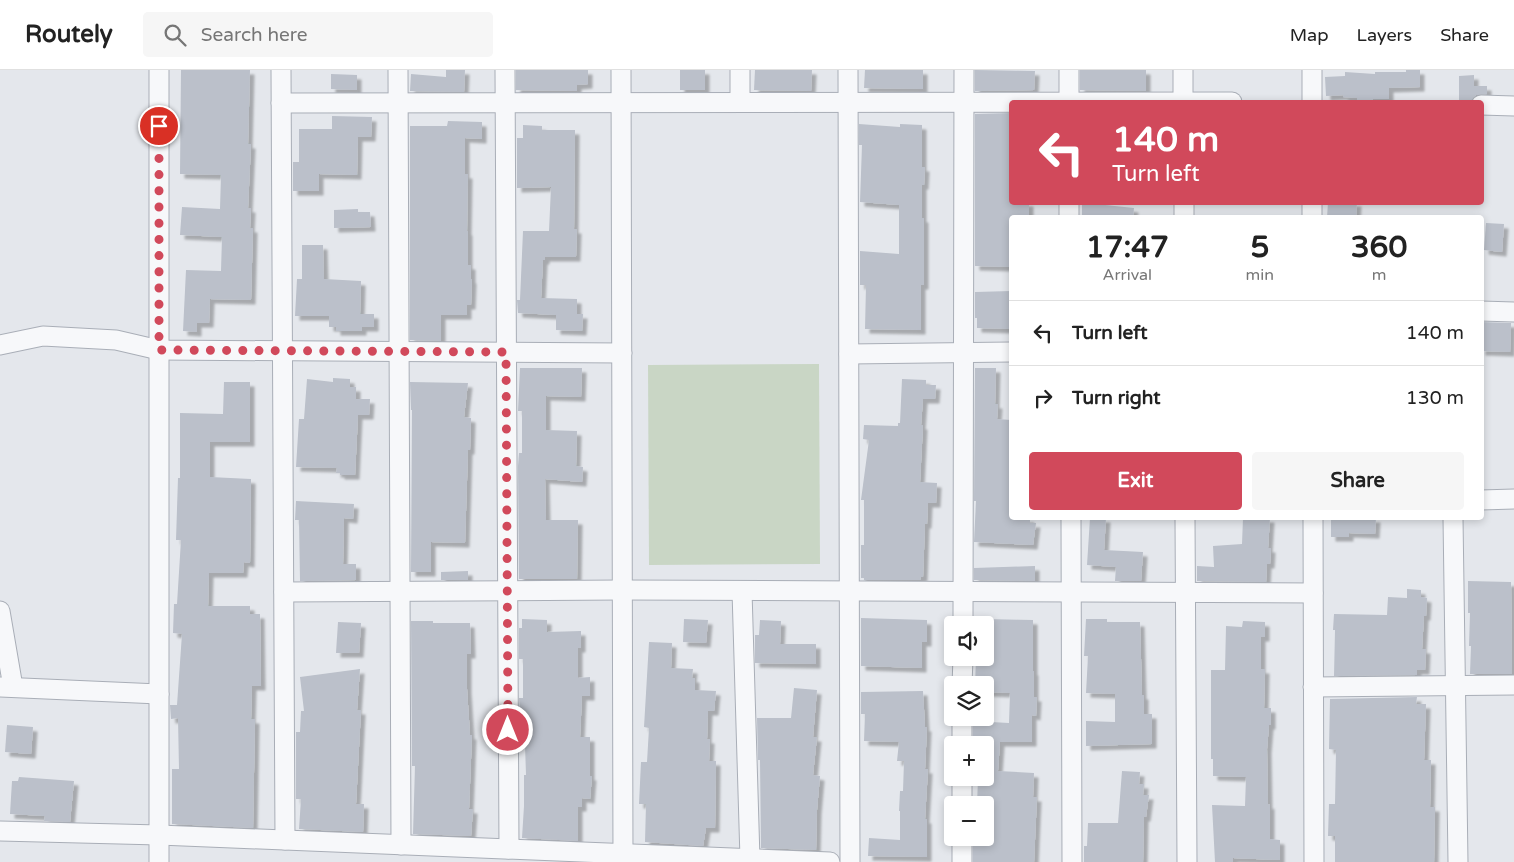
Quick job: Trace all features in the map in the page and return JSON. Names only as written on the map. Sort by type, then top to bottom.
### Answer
[{"type":"street","points":[[159,70],[159,862]]},
{"type":"street","points":[[281,70],[285,840]]},
{"type":"street","points":[[398,70],[401,845]]},
{"type":"street","points":[[505,70],[509,849]]},
{"type":"street","points":[[621,70],[623,858]]},
{"type":"street","points":[[740,70],[740,102]]},
{"type":"street","points":[[848,70],[850,862]]},
{"type":"street","points":[[963,616],[964,70]]},
{"type":"street","points":[[1069,70],[1069,100]]},
{"type":"street","points":[[1183,70],[1183,100]]},
{"type":"street","points":[[1312,70],[1312,100]]},
{"type":"street","points":[[281,103],[1009,102]]},
{"type":"street","points":[[1484,105],[1514,106]]},
{"type":"street","points":[[1484,311],[1514,312]]},
{"type":"street","points":[[0,345],[44,336],[116,340],[159,350],[622,353]]},
{"type":"street","points":[[849,354],[1009,352]]},
{"type":"street","points":[[1484,500],[1514,499]]},
{"type":"street","points":[[1071,520],[1072,862]]},
{"type":"street","points":[[1185,520],[1187,862]]},
{"type":"street","points":[[1313,520],[1314,862]]},
{"type":"street","points":[[1453,520],[1458,862]]},
{"type":"street","points":[[284,592],[622,590],[1313,593]]},
{"type":"street","points":[[742,591],[750,859]]},
{"type":"street","points":[[0,611],[7,687],[159,694]]},
{"type":"street","points":[[1313,687],[1514,685]]},
{"type":"street","points":[[0,830],[509,849],[623,858],[830,862]]},
{"type":"street","points":[[962,846],[962,862]]},
{"type":"green space","points":[[819,364],[820,564],[649,565],[648,365]]},
{"type":"building","points":[[181,70],[250,70],[248,144],[251,144],[248,208],[251,208],[250,228],[253,228],[251,300],[210,299],[209,323],[197,323],[197,332],[183,331],[186,270],[221,271],[222,237],[180,235],[182,207],[220,209],[221,175],[180,174]]},
{"type":"building","points":[[446,70],[465,70],[464,92],[410,91],[411,74],[446,77]]},
{"type":"building","points":[[516,70],[588,70],[588,84],[577,85],[577,91],[516,90]]},
{"type":"building","points":[[680,70],[705,70],[705,90],[680,90]]},
{"type":"building","points":[[755,70],[812,70],[811,91],[754,90]]},
{"type":"building","points":[[865,70],[923,70],[923,89],[864,88]]},
{"type":"building","points":[[975,70],[1035,71],[1034,90],[975,91]]},
{"type":"building","points":[[1080,70],[1146,70],[1146,91],[1080,90]]},
{"type":"building","points":[[1406,70],[1420,70],[1420,87],[1389,88],[1389,99],[1357,100],[1357,98],[1343,97],[1344,95],[1326,96],[1325,77],[1345,76],[1345,72],[1375,74],[1375,72],[1406,72]]},
{"type":"building","points":[[331,74],[357,75],[357,90],[331,89]]},
{"type":"building","points":[[1474,75],[1474,86],[1487,86],[1487,94],[1476,95],[1472,100],[1459,100],[1459,76]]},
{"type":"building","points":[[1009,113],[1009,205],[1029,205],[1029,215],[1009,215],[1009,267],[975,266],[975,114]]},
{"type":"building","points":[[332,116],[372,117],[371,137],[358,137],[357,175],[319,174],[319,191],[293,191],[293,162],[299,162],[299,129],[332,129]]},
{"type":"building","points":[[448,121],[482,122],[482,139],[465,138],[465,174],[468,174],[468,265],[471,265],[472,279],[471,305],[467,305],[467,315],[441,315],[441,341],[410,340],[410,126],[447,126]]},
{"type":"building","points":[[859,124],[900,127],[900,124],[922,125],[922,167],[925,167],[924,185],[922,185],[924,285],[921,285],[921,330],[865,329],[866,285],[860,285],[860,251],[899,254],[899,205],[860,202],[862,145],[859,145]]},
{"type":"building","points":[[523,125],[542,126],[542,130],[575,130],[574,229],[577,229],[576,257],[545,257],[545,260],[543,260],[541,298],[577,299],[577,314],[583,314],[582,331],[556,330],[556,315],[518,313],[517,300],[520,300],[523,231],[549,231],[551,187],[517,188],[517,138],[523,138]]},
{"type":"building","points":[[1082,205],[1134,208],[1133,215],[1082,215]]},
{"type":"building","points":[[1328,205],[1357,205],[1356,215],[1327,215]]},
{"type":"building","points":[[358,209],[358,212],[370,212],[371,227],[334,228],[334,210]]},
{"type":"building","points":[[1486,223],[1504,224],[1502,252],[1484,250]]},
{"type":"building","points":[[302,245],[323,245],[324,279],[361,281],[360,314],[374,314],[374,327],[362,327],[362,331],[336,331],[336,327],[329,327],[329,316],[295,316],[297,279],[302,279]]},
{"type":"building","points":[[1009,291],[1009,329],[977,328],[975,292]]},
{"type":"building","points":[[1484,322],[1511,323],[1510,352],[1484,351]]},
{"type":"building","points":[[520,368],[582,368],[581,397],[546,396],[546,430],[577,431],[576,466],[583,467],[582,482],[545,479],[546,520],[578,520],[577,579],[519,579],[518,466],[519,453],[522,453],[522,411],[518,411]]},
{"type":"building","points":[[975,368],[996,368],[995,404],[998,404],[997,419],[1009,420],[1009,520],[1030,520],[1030,523],[1036,523],[1033,545],[974,542],[976,501],[974,501]]},
{"type":"building","points":[[333,378],[350,379],[350,387],[356,387],[356,399],[370,399],[369,415],[358,415],[355,475],[340,475],[340,473],[336,473],[337,468],[296,467],[299,419],[304,419],[307,379],[333,382]]},
{"type":"building","points":[[902,379],[926,380],[926,385],[936,385],[935,399],[923,399],[921,425],[923,425],[920,482],[937,483],[936,503],[928,503],[927,524],[925,524],[923,577],[920,580],[864,580],[864,578],[861,578],[861,545],[864,545],[864,500],[861,500],[869,440],[863,439],[864,425],[898,426],[898,423],[900,423]]},
{"type":"building","points":[[224,382],[250,382],[250,442],[210,442],[210,477],[251,479],[250,563],[244,562],[243,573],[209,573],[208,606],[250,606],[250,614],[260,614],[261,686],[252,686],[251,719],[255,719],[253,828],[172,824],[172,769],[179,769],[178,718],[171,719],[170,705],[177,705],[182,634],[173,633],[181,540],[176,540],[178,478],[180,478],[180,413],[223,414]]},
{"type":"building","points":[[410,382],[468,383],[464,417],[471,418],[465,543],[431,542],[431,572],[411,572],[412,410]]},
{"type":"building","points":[[296,501],[354,504],[353,519],[344,518],[343,564],[356,564],[356,580],[300,581],[299,520],[295,520]]},
{"type":"building","points":[[1090,520],[1106,520],[1104,550],[1143,552],[1141,581],[1115,581],[1116,567],[1087,565]]},
{"type":"building","points":[[1243,520],[1270,520],[1268,548],[1271,548],[1270,564],[1267,564],[1266,582],[1197,581],[1197,566],[1214,567],[1213,546],[1242,544]]},
{"type":"building","points":[[1331,520],[1376,520],[1375,534],[1349,533],[1349,537],[1331,537]]},
{"type":"building","points":[[1035,566],[1035,581],[974,580],[974,568]]},
{"type":"building","points":[[468,571],[468,580],[441,580],[441,572]]},
{"type":"building","points":[[1468,581],[1511,582],[1512,674],[1470,674],[1471,646],[1469,646],[1470,613],[1468,613]]},
{"type":"building","points":[[1407,589],[1421,590],[1421,597],[1427,598],[1422,649],[1426,649],[1425,670],[1417,670],[1417,675],[1334,676],[1334,614],[1387,615],[1388,597],[1407,598]]},
{"type":"building","points":[[861,618],[927,620],[927,642],[922,642],[922,668],[861,666]]},
{"type":"building","points":[[522,619],[547,620],[547,632],[581,631],[581,648],[578,648],[578,678],[590,677],[590,696],[582,696],[580,737],[590,737],[590,776],[592,776],[590,799],[582,798],[582,807],[578,807],[578,841],[522,838],[524,775],[526,775],[524,714],[520,714],[519,698],[523,698],[523,659],[519,659],[519,628],[522,628]]},
{"type":"building","points":[[684,619],[708,620],[706,643],[683,642]]},
{"type":"building","points":[[994,619],[1033,620],[1034,697],[1037,697],[1036,716],[1032,715],[1032,742],[1000,742],[998,771],[1034,773],[1033,797],[1037,797],[1034,862],[973,862],[973,846],[994,846],[994,796],[977,796],[978,786],[994,786],[994,736],[973,736],[973,726],[994,726],[994,722],[1009,723],[1010,693],[994,692],[994,676],[975,676],[976,666],[994,666]]},
{"type":"building","points":[[1086,619],[1107,619],[1107,622],[1140,622],[1142,695],[1144,695],[1144,714],[1152,714],[1152,744],[1086,746],[1086,721],[1115,722],[1115,694],[1086,693],[1088,656],[1084,656]]},
{"type":"building","points":[[760,620],[781,621],[780,644],[816,644],[816,664],[755,663],[755,635],[759,635]]},
{"type":"building","points":[[411,621],[470,623],[471,654],[467,654],[467,689],[470,735],[472,735],[469,809],[473,809],[471,836],[413,834],[415,766],[412,766]]},
{"type":"building","points":[[1243,621],[1265,622],[1265,637],[1261,637],[1261,669],[1265,669],[1264,708],[1271,708],[1271,725],[1269,725],[1267,749],[1270,839],[1280,840],[1280,860],[1233,858],[1233,862],[1215,862],[1212,805],[1245,806],[1246,777],[1213,776],[1213,759],[1211,759],[1211,670],[1225,670],[1226,626],[1242,627]]},
{"type":"building","points":[[338,622],[361,623],[359,653],[336,653]]},
{"type":"building","points":[[649,642],[672,643],[671,668],[693,669],[692,678],[695,678],[695,690],[716,691],[714,711],[708,711],[707,739],[710,739],[709,761],[716,761],[715,828],[706,828],[703,846],[645,842],[646,804],[639,804],[641,762],[647,762],[649,728],[644,727]]},
{"type":"building","points":[[360,669],[357,710],[361,710],[356,804],[364,804],[363,832],[299,829],[301,799],[296,799],[296,732],[300,732],[301,711],[304,711],[300,677]]},
{"type":"building","points":[[794,688],[817,690],[813,737],[817,737],[813,775],[820,776],[816,850],[761,848],[760,760],[758,760],[757,718],[791,718]]},
{"type":"building","points":[[923,691],[925,727],[927,727],[925,769],[928,769],[925,819],[927,819],[927,857],[868,856],[869,838],[900,840],[900,791],[903,791],[904,761],[897,761],[899,742],[864,741],[865,714],[861,714],[861,692]]},
{"type":"building","points":[[1417,697],[1416,704],[1426,704],[1424,760],[1431,760],[1430,807],[1435,807],[1434,862],[1335,862],[1335,836],[1328,836],[1329,804],[1335,804],[1336,750],[1329,749],[1330,699]]},
{"type":"building","points":[[7,725],[33,727],[31,754],[5,752]]},
{"type":"building","points":[[1122,771],[1140,772],[1139,784],[1144,784],[1143,795],[1149,795],[1146,817],[1144,817],[1143,862],[1084,862],[1084,846],[1087,846],[1088,823],[1118,823]]},
{"type":"building","points":[[19,777],[74,781],[70,822],[44,821],[45,816],[10,814],[12,781],[18,781]]},
{"type":"route","points":[[159,126],[159,350],[506,352],[508,730]]}]
